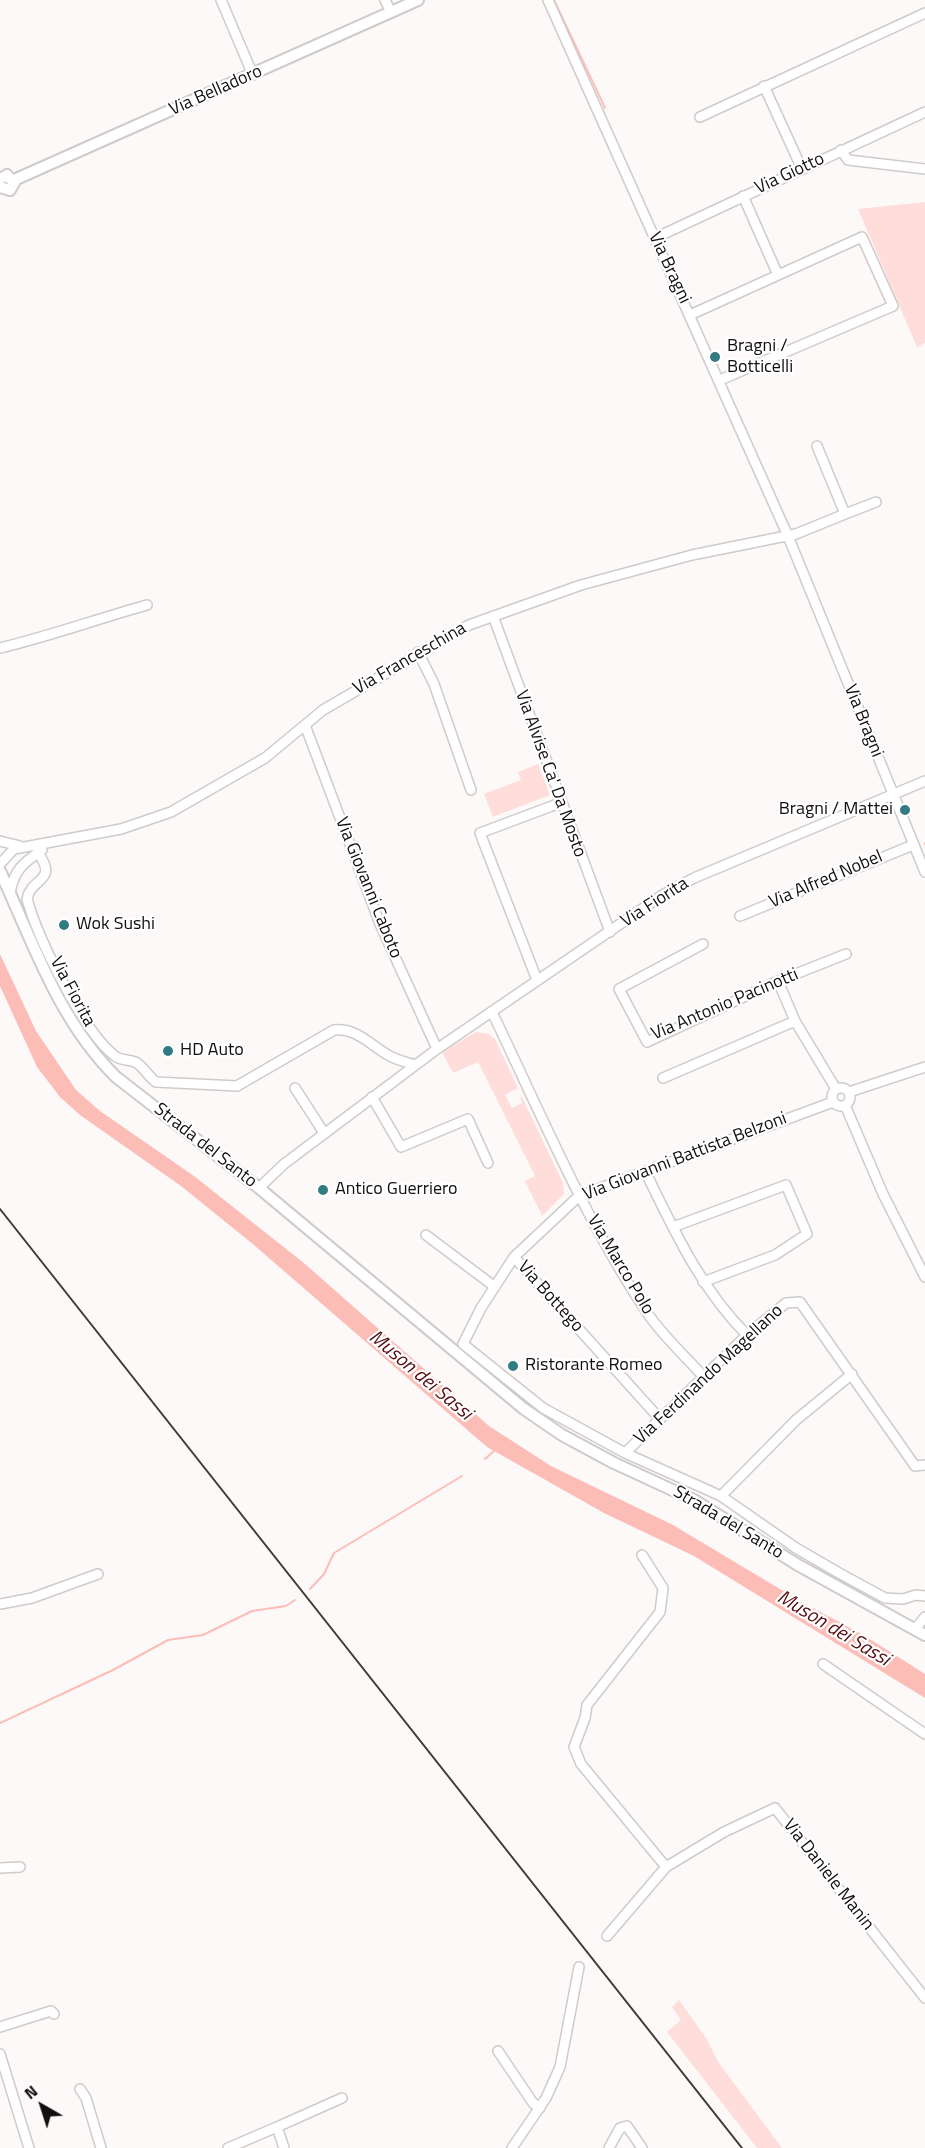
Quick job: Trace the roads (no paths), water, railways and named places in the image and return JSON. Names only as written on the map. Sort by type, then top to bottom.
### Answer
[{"type":"main road","name":"Via Belladoro","points":[[0,187],[4,191],[10,190],[4,176],[253,75],[418,0]]},
{"type":"main road","name":"Strada del Santo","points":[[0,867],[10,894],[67,1015],[96,1057],[117,1077],[259,1188],[524,1409],[562,1435],[614,1463],[694,1500],[844,1592],[925,1635]]},
{"type":"street","points":[[221,0],[253,75]]},
{"type":"street","points":[[385,0],[391,12]]},
{"type":"street","name":"Via Bragni","points":[[548,0],[788,536],[925,872]]},
{"type":"street","points":[[700,117],[925,13]]},
{"type":"street","points":[[764,86],[802,169]]},
{"type":"street","name":"Via Giotto","points":[[655,238],[925,112]]},
{"type":"street","points":[[841,150],[848,160],[925,170]]},
{"type":"street","points":[[743,196],[778,275]]},
{"type":"street","points":[[690,315],[862,237],[892,306],[720,380]]},
{"type":"street","points":[[817,446],[845,514]]},
{"type":"street","points":[[788,536],[876,502]]},
{"type":"street","name":"Via Franceschina","points":[[0,867],[14,849],[138,824],[171,812],[247,770],[323,710],[418,652],[461,629],[581,585],[692,555],[788,536]]},
{"type":"street","points":[[0,648],[60,633],[82,623],[147,605]]},
{"type":"street","name":"Via Alvise Ca' Da Mosto","points":[[493,616],[560,803],[610,932]]},
{"type":"street","points":[[418,652],[434,684],[471,790]]},
{"type":"street","name":"Via Giovanni Caboto","points":[[305,725],[380,924],[437,1049]]},
{"type":"street","name":"Via Fiorita","points":[[259,1188],[284,1164],[437,1049],[664,894],[694,878],[925,781]]},
{"type":"street","points":[[537,980],[480,833],[560,803]]},
{"type":"street","name":"Via Franceschina","points":[[0,841],[8,845],[26,847]]},
{"type":"street","name":"Via Franceschina","points":[[0,867],[21,865],[60,841]]},
{"type":"street","name":"Via Alfred Nobel","points":[[740,916],[913,845]]},
{"type":"street","name":"Via Fiorita","points":[[38,853],[46,873],[44,879],[30,889],[27,899],[69,994],[100,1041],[116,1057],[137,1063],[146,1075],[156,1082],[237,1086],[334,1030],[345,1029],[355,1032],[390,1057],[415,1065]]},
{"type":"street","points":[[10,894],[12,881],[21,865]]},
{"type":"street","name":"Via Antonio Pacinotti","points":[[703,944],[619,989],[647,1042],[778,981],[846,954]]},
{"type":"street","points":[[778,981],[795,1021],[836,1089]]},
{"type":"street","name":"Via Marco Polo","points":[[492,1012],[579,1196],[649,1316],[703,1376]]},
{"type":"street","points":[[663,1078],[795,1021]]},
{"type":"street","points":[[849,1092],[925,1067]]},
{"type":"street","points":[[295,1088],[324,1133]]},
{"type":"street","points":[[843,1088],[849,1092],[850,1100],[845,1105],[838,1106],[833,1102],[832,1095],[836,1089],[843,1088]]},
{"type":"street","points":[[372,1097],[401,1147],[468,1119],[489,1163]]},
{"type":"street","name":"Via Giovanni Battista Belzoni","points":[[464,1344],[514,1257],[579,1196],[833,1102]]},
{"type":"street","points":[[845,1105],[883,1194],[925,1277]]},
{"type":"street","points":[[645,1171],[703,1282],[723,1311],[747,1335]]},
{"type":"street","points":[[673,1227],[786,1185],[807,1234],[775,1255],[703,1282]]},
{"type":"street","points":[[426,1235],[495,1287]]},
{"type":"street","name":"Via Bottego","points":[[514,1257],[658,1419]]},
{"type":"street","name":"Via Ferdinando Magellano","points":[[625,1453],[747,1335],[786,1303],[800,1302],[915,1466],[925,1465]]},
{"type":"street","name":"Strada del Santo","points":[[464,1344],[543,1408],[625,1453],[721,1496],[796,1548],[885,1598],[903,1599],[916,1595],[925,1596]]},
{"type":"street","points":[[475,1369],[482,1360]]},
{"type":"street","points":[[721,1496],[796,1420],[852,1374]]},
{"type":"street","points":[[664,1486],[670,1473]]},
{"type":"street","points":[[740,1529],[748,1515]]},
{"type":"street","points":[[642,1556],[663,1588],[660,1612],[586,1705],[585,1718],[574,1747],[581,1764],[666,1867]]},
{"type":"street","points":[[0,1604],[32,1599],[98,1574]]},
{"type":"street","points":[[915,1629],[925,1617]]},
{"type":"street","points":[[823,1664],[925,1734]]},
{"type":"street","name":"Via Daniele Manin","points":[[607,1936],[666,1867],[724,1832],[775,1808],[925,1998]]},
{"type":"street","points":[[0,1868],[20,1867]]},
{"type":"street","points":[[512,2148],[540,2108],[560,2067],[579,1967]]},
{"type":"street","points":[[0,2027],[51,2012],[54,2014]]},
{"type":"street","points":[[498,2051],[532,2103],[540,2108]]},
{"type":"street","points":[[0,2054],[29,2148]]},
{"type":"street","points":[[81,2089],[86,2098],[101,2148]]},
{"type":"street","points":[[228,2148],[342,2098]]},
{"type":"street","points":[[609,2148],[620,2128],[627,2126],[642,2148]]},
{"type":"street","points":[[277,2127],[284,2148]]},
{"type":"water","name":"Muson dei Sassi","points":[[0,954],[36,1031],[76,1090],[100,1111],[194,1176],[305,1264],[489,1426],[551,1466],[673,1525],[800,1601],[865,1636],[925,1674],[925,1698],[694,1556],[604,1513],[487,1447],[254,1245],[181,1186],[80,1115],[60,1097],[37,1067],[0,986]]},
{"type":"waterway","points":[[554,0],[605,108]]},
{"type":"waterway","points":[[485,1459],[494,1451]]},
{"type":"waterway","points":[[310,1589],[324,1574],[334,1553],[462,1476]]},
{"type":"waterway","points":[[0,1723],[113,1670],[168,1640],[203,1635],[252,1611],[286,1606],[295,1600]]},
{"type":"railway","points":[[0,1209],[742,2148]]},
{"type":"place","name":"Bragni / Botticelli","points":[[715,357]]},
{"type":"place","name":"Bragni / Mattei","points":[[905,810]]},
{"type":"place","name":"Wok Sushi","points":[[64,925]]},
{"type":"place","name":"HD Auto","points":[[168,1051]]},
{"type":"place","name":"Antico Guerriero","points":[[323,1190]]},
{"type":"place","name":"Ristorante Romeo","points":[[513,1366]]}]
